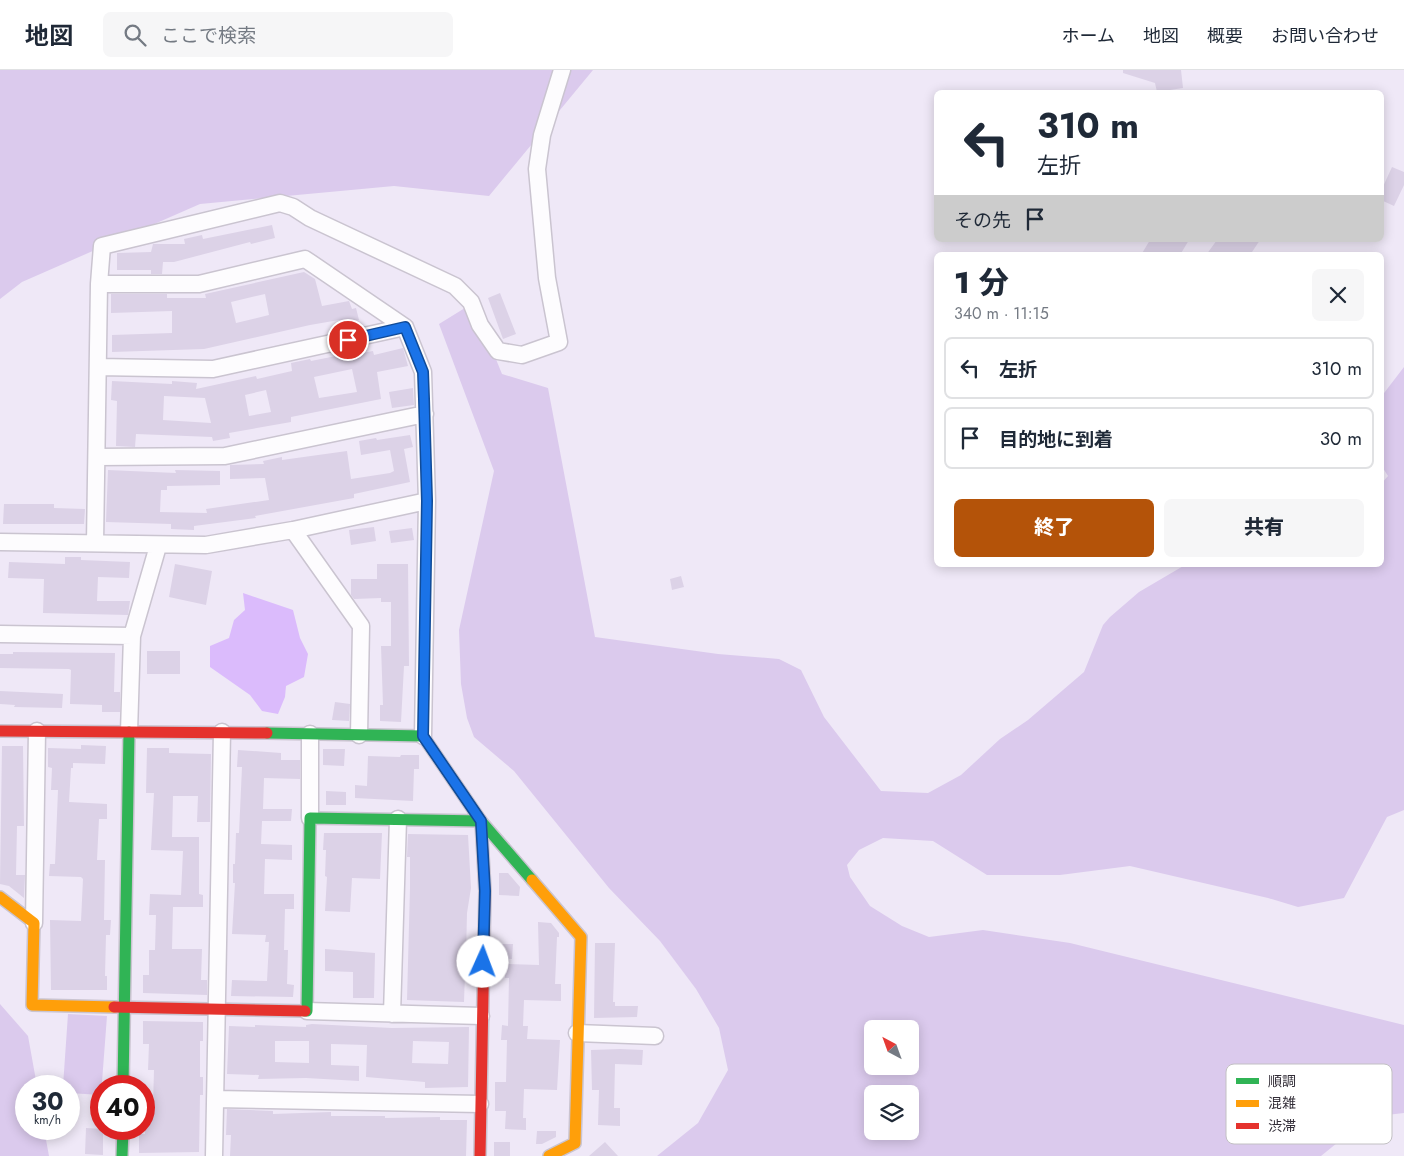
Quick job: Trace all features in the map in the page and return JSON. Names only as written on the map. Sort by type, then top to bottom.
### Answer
[{"type":"street","points":[[95,543],[99,284],[102,246],[280,203],[293,207],[310,218],[455,286],[471,302],[484,332],[498,351],[522,354],[559,342],[547,278],[537,169],[542,135],[562,70]]},
{"type":"street","points":[[99,284],[199,284],[305,259],[405,327],[423,372],[425,414],[427,501],[423,736],[481,821],[581,937],[575,1143],[549,1156]]},
{"type":"street","points":[[98,367],[213,369],[405,327]]},
{"type":"street","points":[[97,457],[225,456],[425,414]]},
{"type":"street","points":[[0,542],[158,546],[206,544],[292,530],[427,501]]},
{"type":"street","points":[[292,530],[360,626],[359,736]]},
{"type":"street","points":[[123,1075],[132,636],[158,546]]},
{"type":"street","points":[[0,634],[132,636]]},
{"type":"street","points":[[0,731],[222,732],[423,736]]},
{"type":"street","points":[[37,731],[32,1005],[481,1016]]},
{"type":"street","points":[[214,1156],[222,732]]},
{"type":"street","points":[[307,1011],[310,734]]},
{"type":"street","points":[[310,818],[481,821]]},
{"type":"street","points":[[392,1014],[398,819]]},
{"type":"street","points":[[480,1156],[481,1016],[485,891],[481,821]]},
{"type":"street","points":[[0,897],[34,923]]},
{"type":"street","points":[[577,1034],[655,1036]]},
{"type":"street","points":[[215,1099],[480,1104]]},
{"type":"street","points":[[122,1156],[123,1140]]},
{"type":"shaded area","points":[[0,70],[593,70],[489,196],[394,186],[200,204],[22,282],[0,299]]},
{"type":"shaded area","points":[[473,303],[502,374],[548,388],[595,637],[718,654],[779,659],[801,670],[824,717],[881,791],[928,793],[961,775],[1000,739],[1028,720],[1084,672],[1103,625],[1110,617],[1139,592],[1182,567],[1384,567],[1384,481],[1388,476],[1384,470],[1384,393],[1404,367],[1404,810],[1387,817],[1344,898],[1298,907],[1268,898],[1130,866],[1060,875],[987,875],[933,841],[883,838],[859,850],[847,865],[850,877],[870,906],[902,926],[929,937],[983,930],[1070,943],[1404,1025],[1404,1113],[1392,1114],[1392,1064],[1226,1064],[1226,1144],[1336,1144],[1321,1156],[657,1156],[698,1123],[728,1070],[719,1028],[696,989],[660,941],[609,888],[514,771],[474,737],[467,718],[461,684],[459,630],[494,471],[439,324]]},
{"type":"shaded area","points":[[243,593],[293,610],[300,638],[308,654],[304,677],[286,686],[285,697],[278,714],[262,711],[250,695],[210,667],[210,646],[229,638],[234,620],[245,610]]},
{"type":"shaded area","points":[[0,1004],[28,1036],[35,1075],[15,1075],[15,1140],[46,1140],[49,1156],[0,1156]]},
{"type":"shaded area","points":[[68,1014],[107,1016],[103,1075],[90,1075],[90,1094],[80,1094],[80,1075],[64,1075]]},
{"type":"building","points":[[1123,70],[1181,70],[1183,88],[1157,90],[1155,83],[1123,73]]},
{"type":"building","points":[[1392,167],[1404,172],[1404,185],[1394,206],[1384,201],[1384,184]]},
{"type":"building","points":[[272,225],[275,238],[251,244],[250,242],[174,262],[163,262],[162,274],[151,274],[151,270],[117,270],[117,253],[151,252],[153,244],[185,244],[184,239],[202,235],[203,239]]},
{"type":"building","points":[[1149,242],[1188,242],[1182,252],[1143,252]]},
{"type":"building","points":[[1216,242],[1259,242],[1252,252],[1208,252]]},
{"type":"building","points":[[304,272],[315,279],[322,306],[349,301],[352,309],[356,308],[359,320],[340,324],[339,320],[310,325],[204,349],[112,352],[112,335],[172,333],[172,311],[111,313],[111,294],[167,294],[167,298],[206,298],[205,294]],"holes":[[[265,294],[269,315],[236,323],[231,302]]]},
{"type":"building","points":[[500,293],[516,334],[503,339],[488,298]]},
{"type":"building","points":[[403,348],[408,366],[377,372],[381,399],[291,417],[291,422],[229,433],[230,438],[213,441],[212,437],[136,434],[135,447],[116,446],[117,401],[111,400],[112,381],[172,384],[172,381],[197,383],[196,389],[256,376],[257,379],[292,371],[291,363],[310,359],[311,361],[373,351],[374,355]],"holes":[[[352,369],[357,392],[319,398],[314,377]],[[266,390],[271,412],[249,416],[245,395]],[[164,396],[205,398],[211,423],[163,420]]]},
{"type":"building","points":[[413,388],[414,405],[392,408],[389,392]]},
{"type":"building","points":[[410,435],[413,447],[404,449],[410,482],[354,494],[354,498],[255,516],[256,518],[194,526],[194,530],[171,529],[171,524],[106,522],[108,470],[176,473],[175,470],[220,471],[220,485],[167,486],[167,490],[161,490],[160,512],[207,513],[206,509],[269,500],[265,478],[230,479],[230,465],[264,464],[263,461],[282,457],[282,460],[347,451],[351,479],[390,473],[394,471],[390,450],[361,455],[359,441]]},
{"type":"building","points":[[4,504],[54,504],[54,508],[85,509],[84,524],[3,524]]},
{"type":"building","points":[[374,527],[376,541],[351,545],[349,530]]},
{"type":"building","points":[[412,528],[414,540],[391,543],[389,531]]},
{"type":"building","points":[[65,557],[81,557],[81,560],[130,562],[129,578],[98,577],[97,601],[130,601],[128,615],[43,613],[44,579],[8,578],[9,562],[65,564]]},
{"type":"building","points":[[175,564],[212,571],[206,605],[169,597]]},
{"type":"building","points":[[377,564],[408,564],[409,666],[404,666],[401,722],[380,721],[380,705],[383,705],[381,646],[391,646],[391,602],[381,602],[381,598],[354,599],[351,595],[351,579],[377,579]]},
{"type":"building","points":[[681,576],[684,587],[672,590],[670,579]]},
{"type":"building","points":[[147,651],[180,651],[180,674],[147,674]]},
{"type":"building","points":[[13,652],[115,653],[114,692],[120,692],[120,712],[102,712],[102,705],[70,704],[71,670],[69,669],[0,668],[0,654],[13,654]]},
{"type":"building","points":[[0,691],[63,694],[62,708],[14,707],[15,705],[0,704]]},
{"type":"building","points":[[335,702],[350,704],[349,721],[332,720]]},
{"type":"building","points":[[81,745],[106,746],[105,764],[73,763],[69,802],[107,804],[107,819],[99,819],[97,860],[105,860],[104,920],[111,920],[110,935],[106,935],[105,976],[107,976],[107,990],[51,990],[50,920],[81,921],[83,879],[81,877],[49,876],[50,864],[55,864],[58,790],[51,790],[52,768],[48,767],[48,748],[81,749]]},
{"type":"building","points":[[2,746],[23,746],[24,826],[17,826],[16,875],[25,875],[24,898],[9,886],[0,884]]},
{"type":"building","points":[[147,748],[169,748],[169,753],[211,754],[210,822],[197,822],[198,796],[173,796],[172,837],[199,837],[199,894],[203,895],[203,907],[173,907],[172,949],[202,949],[201,980],[207,980],[207,995],[143,993],[143,975],[149,975],[149,950],[155,950],[156,915],[149,915],[150,894],[181,895],[183,851],[151,850],[154,793],[146,793]]},
{"type":"building","points":[[323,749],[345,749],[344,766],[323,765]]},
{"type":"building","points":[[238,750],[281,753],[281,760],[300,760],[300,779],[264,778],[263,809],[292,809],[291,821],[262,821],[261,844],[292,845],[292,860],[265,859],[264,894],[294,894],[294,909],[285,909],[284,950],[288,950],[287,984],[294,985],[293,997],[231,996],[232,980],[267,981],[269,942],[265,942],[266,935],[232,934],[235,883],[233,883],[233,864],[235,864],[236,833],[239,833],[242,767],[237,767]]},
{"type":"building","points":[[401,755],[419,755],[419,769],[414,769],[413,801],[355,798],[355,785],[367,786],[368,756],[400,757]]},
{"type":"building","points":[[326,791],[346,792],[346,805],[326,805]]},
{"type":"building","points":[[324,833],[382,833],[380,879],[352,878],[350,912],[325,911],[327,877],[325,876],[326,850],[323,850]]},
{"type":"building","points":[[408,834],[468,835],[471,888],[467,913],[466,955],[470,956],[469,973],[465,973],[464,1002],[407,1000],[410,888],[410,857],[407,857]]},
{"type":"building","points":[[499,873],[508,873],[520,887],[519,896],[499,895]]},
{"type":"building","points":[[538,922],[551,923],[559,933],[559,937],[557,937],[555,984],[561,984],[561,1001],[524,1000],[523,1026],[528,1026],[527,1039],[560,1040],[557,1090],[524,1089],[523,1118],[526,1118],[526,1130],[505,1129],[506,1111],[495,1111],[495,1082],[506,1082],[507,1040],[501,1040],[502,1025],[508,1026],[509,978],[505,978],[505,964],[539,965]]},
{"type":"building","points":[[595,943],[615,943],[613,1002],[615,1002],[615,1006],[638,1006],[637,1017],[594,1018]]},
{"type":"building","points":[[498,944],[513,944],[512,959],[497,958]]},
{"type":"building","points":[[325,949],[375,953],[374,998],[353,998],[353,972],[325,971]]},
{"type":"building","points":[[143,1021],[203,1022],[203,1041],[200,1041],[200,1077],[203,1077],[203,1095],[200,1095],[199,1152],[139,1153],[139,1140],[155,1140],[155,1075],[154,1070],[148,1070],[149,1044],[143,1044]]},
{"type":"building","points":[[306,1025],[392,1028],[469,1027],[468,1087],[425,1088],[425,1082],[366,1077],[367,1045],[331,1044],[331,1065],[359,1066],[359,1081],[306,1078],[258,1079],[259,1075],[227,1074],[229,1026],[306,1027]],"holes":[[[275,1041],[309,1041],[309,1063],[275,1062]],[[413,1041],[449,1042],[448,1064],[412,1063]]]},
{"type":"building","points":[[591,1050],[643,1050],[642,1065],[615,1064],[614,1108],[620,1108],[620,1126],[598,1125],[599,1090],[592,1090]]},
{"type":"building","points":[[227,1109],[273,1111],[273,1114],[331,1112],[331,1116],[385,1116],[385,1118],[440,1117],[440,1120],[467,1120],[466,1156],[230,1156],[231,1135],[226,1135]]},
{"type":"building","points":[[86,1128],[90,1128],[90,1140],[103,1140],[103,1155],[85,1154]]},
{"type":"building","points":[[537,1131],[556,1131],[556,1137],[542,1144],[536,1144]]},
{"type":"building","points":[[494,1142],[510,1142],[510,1156],[494,1156]]},
{"type":"building","points":[[605,1142],[618,1156],[589,1156]]},
{"type":"traffic: fast","points":[[123,1075],[129,732]]},
{"type":"traffic: fast","points":[[267,733],[423,736],[481,821],[532,880]]},
{"type":"traffic: fast","points":[[305,1011],[307,1011],[310,818],[481,821]]},
{"type":"traffic: fast","points":[[122,1156],[123,1140]]},
{"type":"traffic: slow","points":[[532,880],[581,937],[575,1143],[549,1156]]},
{"type":"traffic: slow","points":[[0,897],[34,923],[32,1005],[114,1007]]},
{"type":"traffic: jam","points":[[0,731],[267,733]]},
{"type":"traffic: jam","points":[[480,1156],[485,891],[481,821]]},
{"type":"traffic: jam","points":[[114,1007],[305,1011]]},
{"type":"route","points":[[348,340],[405,327],[423,372],[427,501],[423,736],[481,821],[485,891],[483,962]]}]
